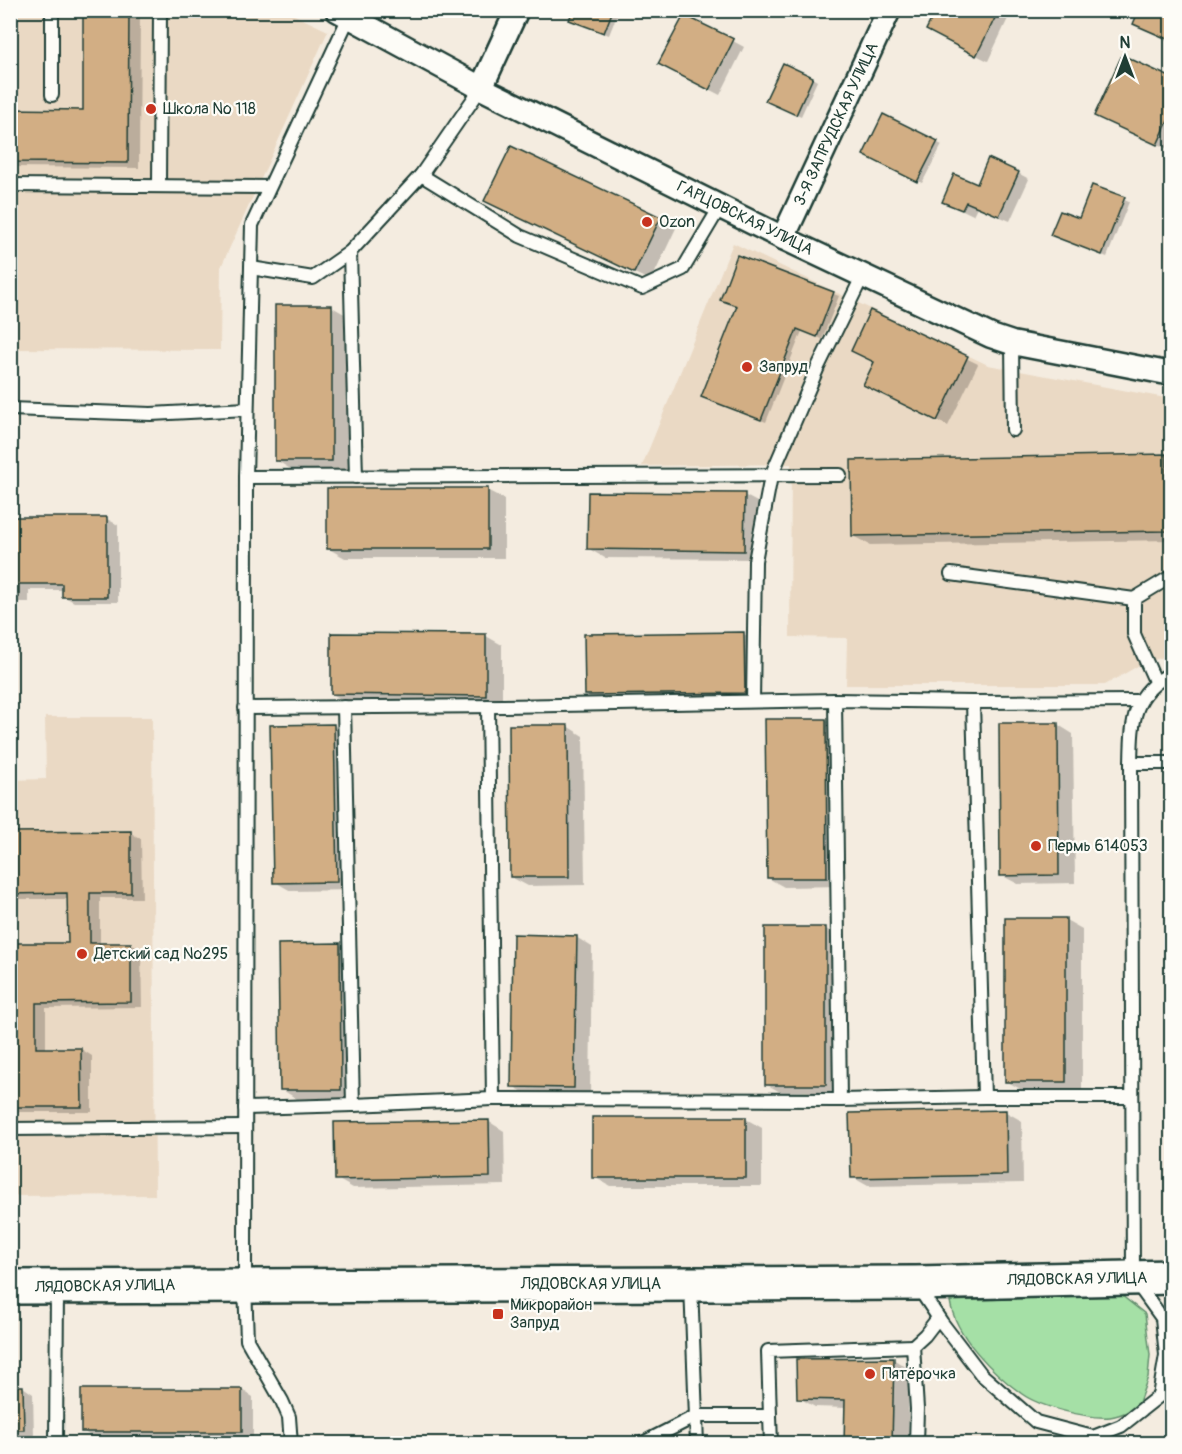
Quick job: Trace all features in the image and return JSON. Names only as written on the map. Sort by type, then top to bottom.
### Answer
[{"type":"main road","name":"ЛЯДОВСКАЯ УЛИЦА","points":[[10,1287],[916,1283],[1172,1277]]},
{"type":"street","points":[[481,88],[517,10]]},
{"type":"street","name":"3-Я ЗАПРУДСКАЯ УЛИЦА","points":[[783,238],[889,10]]},
{"type":"street","name":"ГАРЦОВСКАЯ УЛИЦА","points":[[343,14],[481,88],[720,207],[991,336],[1012,343],[1172,374]]},
{"type":"lane","points":[[51,95],[52,10]]},
{"type":"lane","points":[[159,186],[160,10]]},
{"type":"lane","points":[[291,1443],[289,1417],[247,1340],[245,1285],[246,477],[252,225],[343,14]]},
{"type":"lane","points":[[251,268],[313,278],[350,252],[421,175],[481,88]]},
{"type":"lane","points":[[421,175],[520,236],[642,288],[683,269],[720,207]]},
{"type":"lane","points":[[10,185],[269,188]]},
{"type":"lane","points":[[350,252],[356,477]]},
{"type":"lane","points":[[753,701],[755,561],[771,476],[818,368],[863,275]]},
{"type":"lane","points":[[1012,343],[1013,430]]},
{"type":"lane","points":[[10,409],[151,414],[248,409]]},
{"type":"lane","points":[[246,477],[840,475]]},
{"type":"lane","points":[[951,574],[1134,599],[1172,576]]},
{"type":"lane","points":[[1134,599],[1134,634],[1155,681]]},
{"type":"lane","points":[[916,1283],[938,1318],[981,1374],[1036,1422],[1093,1437],[1121,1426],[1159,1396],[1166,1355],[1162,1318],[1133,1278],[1131,763],[1132,731],[1138,701],[1155,681],[1172,673]]},
{"type":"lane","points":[[245,708],[835,700],[1138,701]]},
{"type":"lane","points":[[835,700],[840,1100]]},
{"type":"lane","points":[[973,702],[984,1097]]},
{"type":"lane","points":[[488,706],[493,1099]]},
{"type":"lane","points":[[344,707],[353,1105]]},
{"type":"lane","points":[[1131,763],[1172,763]]},
{"type":"lane","points":[[244,1108],[493,1099],[840,1100],[1132,1097]]},
{"type":"lane","points":[[10,1129],[244,1127]]},
{"type":"lane","points":[[691,1284],[696,1443]]},
{"type":"lane","points":[[56,1443],[57,1287]]},
{"type":"lane","points":[[771,1443],[768,1350],[913,1346],[938,1318]]},
{"type":"lane","points":[[913,1346],[917,1409],[915,1443]]},
{"type":"lane","points":[[640,1443],[696,1416],[770,1416]]},
{"type":"shaded area","name":"Школа № 118","points":[[11,11],[286,11],[328,31],[221,267],[220,350],[11,349]]},
{"type":"shaded area","points":[[733,243],[988,365],[1171,399],[1171,655],[1143,663],[1105,685],[846,685],[847,638],[790,637],[791,464],[642,466]]},
{"type":"shaded area","name":"Детский сад №295","points":[[45,717],[152,717],[155,1195],[11,1196],[10,780],[46,779]]},
{"type":"green space","points":[[1121,1295],[1145,1314],[1150,1355],[1148,1377],[1137,1408],[1110,1417],[1064,1411],[1022,1394],[977,1353],[959,1327],[950,1301]]},
{"type":"building","points":[[83,10],[129,10],[128,163],[10,162],[10,109],[83,110]]},
{"type":"building","points":[[573,10],[613,10],[604,33],[569,20]]},
{"type":"building","points":[[936,10],[999,10],[976,56],[926,30]]},
{"type":"building","points":[[1139,10],[1172,10],[1172,41],[1133,24]]},
{"type":"building","points":[[684,15],[734,39],[709,90],[658,64]]},
{"type":"building","points":[[1122,55],[1172,78],[1172,123],[1168,121],[1157,145],[1094,116]]},
{"type":"building","points":[[783,63],[813,77],[796,115],[765,101]]},
{"type":"building","points":[[883,114],[938,141],[917,182],[863,155]]},
{"type":"building","points":[[511,146],[661,217],[634,273],[484,201]]},
{"type":"building","points":[[988,158],[1019,172],[999,216],[966,202],[962,210],[942,202],[954,174],[977,184]]},
{"type":"building","points":[[1092,185],[1125,197],[1102,255],[1050,235],[1060,211],[1079,218]]},
{"type":"building","name":"Запруд","points":[[737,255],[834,292],[817,337],[797,329],[761,420],[701,397],[737,306],[720,300]]},
{"type":"building","points":[[275,305],[332,305],[332,461],[275,461]]},
{"type":"building","points":[[870,310],[968,356],[937,421],[863,385],[874,362],[851,351]]},
{"type":"building","points":[[1166,454],[1167,531],[852,536],[851,460]]},
{"type":"building","points":[[327,488],[488,488],[488,549],[327,549]]},
{"type":"building","points":[[588,492],[745,493],[744,551],[587,549]]},
{"type":"building","points":[[10,517],[107,517],[107,597],[62,597],[62,584],[19,584],[19,597],[10,597]]},
{"type":"building","points":[[744,632],[745,693],[585,695],[584,634]]},
{"type":"building","points":[[331,633],[486,634],[486,696],[331,694]]},
{"type":"building","points":[[765,719],[826,719],[827,878],[767,878]]},
{"type":"building","points":[[999,723],[1058,723],[1059,875],[1000,876]]},
{"type":"building","points":[[334,724],[337,882],[273,883],[270,725]]},
{"type":"building","points":[[509,725],[568,725],[569,877],[510,877]]},
{"type":"building","points":[[131,831],[131,893],[90,893],[90,943],[131,943],[131,1002],[36,1003],[36,1048],[81,1048],[82,1107],[10,1107],[10,943],[68,943],[67,893],[10,894],[10,832]]},
{"type":"building","points":[[1005,918],[1066,918],[1066,1082],[1005,1082]]},
{"type":"building","points":[[765,927],[826,927],[826,1085],[765,1085]]},
{"type":"building","points":[[513,934],[577,936],[574,1088],[511,1087]]},
{"type":"building","points":[[340,943],[341,1090],[280,1090],[278,944]]},
{"type":"building","points":[[1006,1110],[1007,1175],[851,1178],[849,1113]]},
{"type":"building","points":[[592,1117],[746,1117],[746,1178],[592,1178]]},
{"type":"building","points":[[489,1120],[490,1177],[335,1180],[334,1122]]},
{"type":"building","points":[[894,1358],[892,1444],[844,1444],[845,1400],[797,1399],[796,1359]]},
{"type":"building","points":[[10,1386],[23,1386],[24,1430],[10,1430]]},
{"type":"building","points":[[81,1389],[242,1389],[242,1432],[81,1432]]},
{"type":"place","name":"Школа № 118","points":[[151,109]]},
{"type":"place","name":"Ozon","points":[[647,222]]},
{"type":"place","name":"Запруд","points":[[747,367]]},
{"type":"place","name":"Пермь 614053","points":[[1036,846]]},
{"type":"place","name":"Детский сад №295","points":[[82,954]]},
{"type":"place","name":"Микрорайон Запруд","points":[[498,1314]]},
{"type":"place","name":"Пятёрочка","points":[[870,1374]]}]
